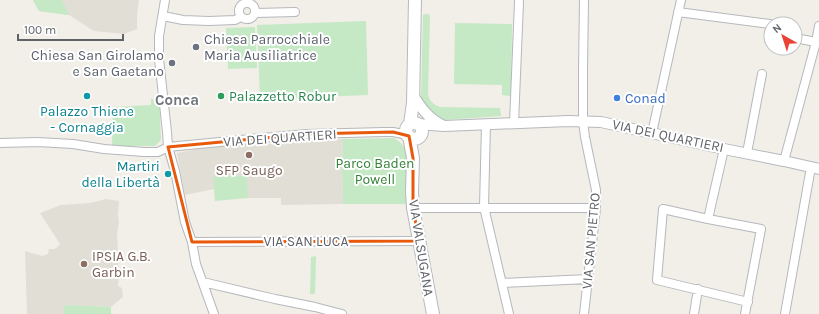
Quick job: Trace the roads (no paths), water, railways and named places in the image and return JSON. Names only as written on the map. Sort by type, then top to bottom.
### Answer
[{"type":"main road","name":"VIA VALSUGANA","points":[[415,0],[412,192],[413,208],[433,314]]},
{"type":"street","points":[[165,0],[159,36],[159,59],[168,147],[175,171],[185,222],[192,242],[196,264],[214,314]]},
{"type":"street","name":"VIA SAN PIETRO","points":[[584,0],[583,121],[596,190],[596,208],[584,314]]},
{"type":"street","points":[[652,133],[680,0]]},
{"type":"street","points":[[247,2],[254,6],[256,13],[250,20],[245,20],[241,17],[239,9],[247,2]]},
{"type":"street","points":[[514,123],[519,2]]},
{"type":"street","points":[[256,13],[296,12]]},
{"type":"street","points":[[678,12],[763,23]]},
{"type":"street","points":[[163,16],[183,20],[209,21],[235,20],[241,17]]},
{"type":"street","points":[[784,161],[819,26]]},
{"type":"street","points":[[803,40],[816,42]]},
{"type":"street","points":[[746,154],[762,74]]},
{"type":"street","points":[[413,99],[425,113],[441,126]]},
{"type":"street","name":"VIA DEI QUARTIERI","points":[[0,143],[38,142],[158,152],[168,147],[307,134],[393,132],[441,126],[583,121],[601,122],[815,168]]},
{"type":"street","points":[[486,124],[484,207],[508,314]]},
{"type":"street","points":[[708,219],[724,149]]},
{"type":"street","points":[[785,314],[815,168]]},
{"type":"street","points":[[413,208],[596,208]]},
{"type":"street","points":[[745,314],[748,302],[761,229],[663,209],[657,280],[748,302]]},
{"type":"street","name":"VIA SAN LUCA","points":[[192,242],[419,241]]},
{"type":"street","points":[[502,283],[588,279]]},
{"type":"street","points":[[203,282],[342,314]]},
{"type":"street","points":[[694,314],[698,289]]},
{"type":"place","name":"Chiesa Parrocchiale Maria Ausiliatrice","points":[[196,47]]},
{"type":"place","name":"Chiesa San Girolamo e San Gaetano","points":[[172,63]]},
{"type":"place","name":"Palazzo Thiene - Cornaggia","points":[[87,96]]},
{"type":"place","name":"Palazzetto Robur","points":[[221,96]]},
{"type":"place","name":"Conad","points":[[617,98]]},
{"type":"place","name":"SFP Saugo","points":[[249,155]]},
{"type":"place","name":"Martiri della Libertà","points":[[168,174]]},
{"type":"place","name":"IPSIA G.B. Garbin","points":[[84,264]]},
{"type":"district","name":"Conca","points":[[177,100]]},
{"type":"park label","name":"Parco Baden Powell","points":[[375,172]]}]
